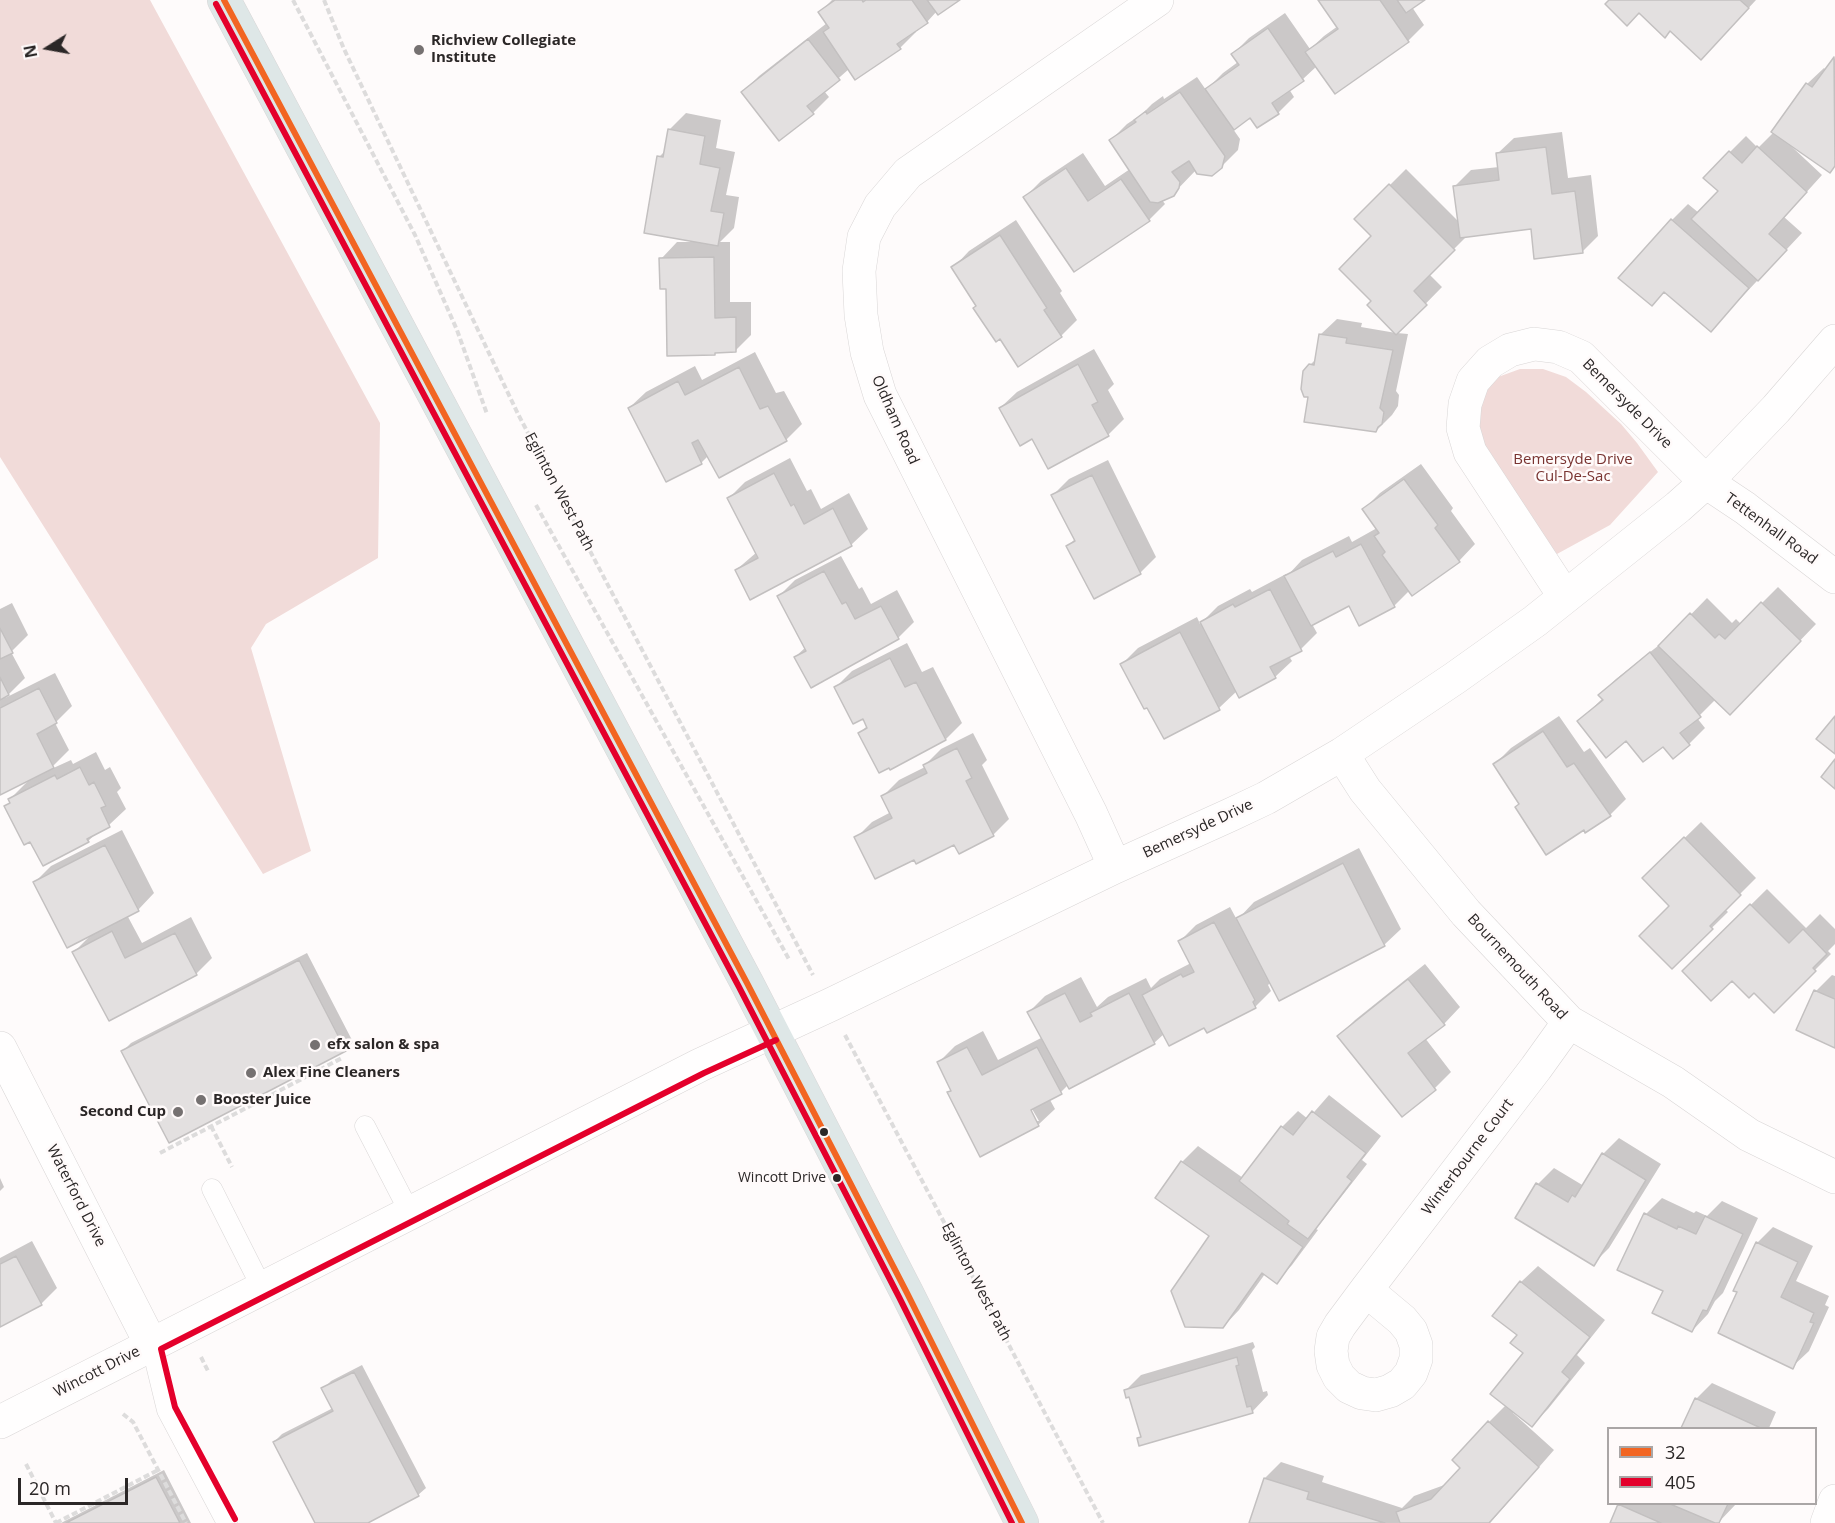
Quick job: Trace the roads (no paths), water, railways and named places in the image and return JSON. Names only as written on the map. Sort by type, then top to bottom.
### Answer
[{"type":"main road","points":[[224,0],[772,1032],[1022,1523]]},
{"type":"street","name":"Oldham Road","points":[[1115,867],[1091,814],[880,395],[867,352],[861,315],[859,271],[864,237],[880,206],[908,173],[1156,0]]},
{"type":"street","name":"Bemersyde Drive","points":[[772,1032],[1115,867],[1266,798],[1342,754],[1455,678],[1566,597],[1706,482],[1776,409],[1835,341]]},
{"type":"street","name":"Bemersyde Drive","points":[[1566,597],[1470,452],[1463,429],[1465,404],[1473,381],[1490,362],[1510,350],[1534,344],[1558,347],[1581,357],[1706,482]]},
{"type":"street","name":"Tettenhall Road","points":[[1706,482],[1745,508],[1835,577]]},
{"type":"street","name":"Bournemouth Road","points":[[1342,754],[1365,790],[1466,913],[1569,1022],[1673,1082],[1749,1135],[1835,1177]]},
{"type":"street","name":"Winterbourne Court","points":[[1366,1290],[1569,1022]]},
{"type":"street","name":"Wincott Drive","points":[[0,1422],[700,1065],[772,1032]]},
{"type":"street","name":"Waterford Drive","points":[[0,1048],[151,1344]]},
{"type":"street","points":[[1827,1523],[1835,1501]]},
{"type":"lane","points":[[365,1126],[410,1213]]},
{"type":"lane","points":[[212,1189],[262,1288]]},
{"type":"lane","points":[[151,1344],[167,1410],[227,1523]]},
{"type":"place","name":"Richview Collegiate Institute","points":[[419,50]]},
{"type":"place","name":"efx salon & spa","points":[[315,1045]]},
{"type":"place","name":"Alex Fine Cleaners","points":[[251,1073]]},
{"type":"place","name":"Booster Juice","points":[[201,1100]]},
{"type":"place","name":"Second Cup","points":[[178,1112]]},
{"type":"place","name":"Wincott Drive","points":[[837,1178]]},
{"type":"park label","name":"Bemersyde Drive Cul-De-Sac","points":[[1573,468]]}]
